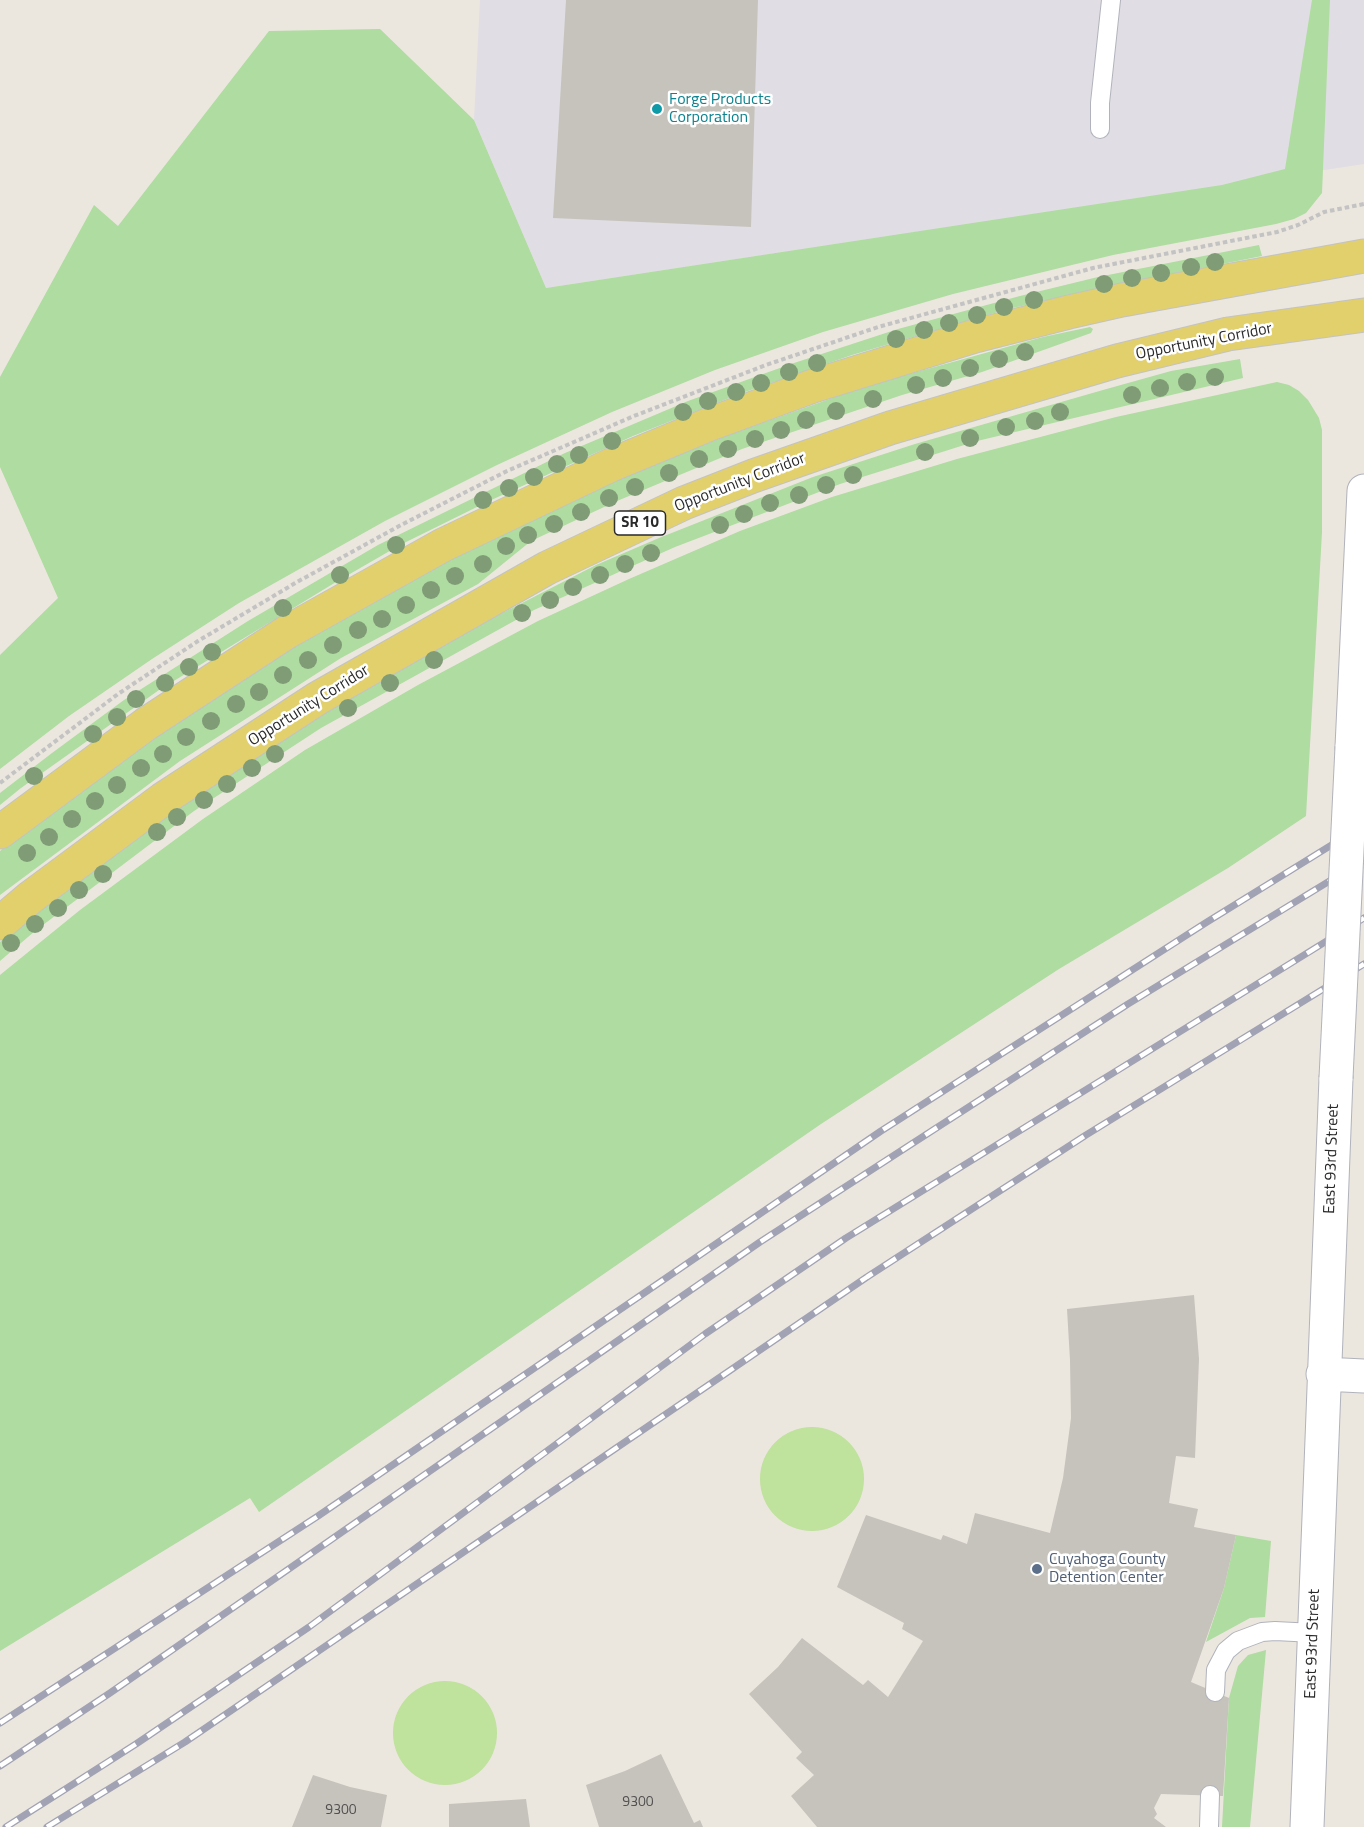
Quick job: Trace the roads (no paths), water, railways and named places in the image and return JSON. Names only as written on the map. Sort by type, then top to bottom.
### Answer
[{"type":"main road","points":[[0,832],[146,724],[287,632],[443,545],[611,465],[710,424],[813,386],[975,336],[1122,300],[1364,256]]},
{"type":"main road","name":"Opportunity Corridor","points":[[0,923],[30,897],[163,799],[318,698],[547,568],[684,503],[891,428],[1117,361],[1228,334],[1364,315]]},
{"type":"street","name":"East 93rd Street","points":[[1307,1827],[1323,1374],[1364,491]]},
{"type":"street","points":[[1323,1374],[1364,1376]]},
{"type":"lane","points":[[1100,129],[1100,103],[1111,0]]},
{"type":"lane","points":[[1215,1692],[1216,1670],[1226,1651],[1238,1641],[1275,1630],[1314,1633]]},
{"type":"lane","points":[[1209,1827],[1210,1795]]},
{"type":"railway","points":[[0,1723],[318,1516],[881,1131],[1207,922],[1364,825]]},
{"type":"railway","points":[[0,1766],[110,1693],[760,1242],[1128,1004],[1364,860]]},
{"type":"railway","points":[[6,1827],[136,1744],[309,1627],[705,1334],[846,1238],[1364,918]]},
{"type":"railway","points":[[47,1827],[185,1742],[867,1277],[1086,1135],[1364,964]]},
{"type":"place","name":"Forge Products Corporation","points":[[657,109]]},
{"type":"place","name":"Cuyahoga County Detention Center","points":[[1037,1569]]}]
